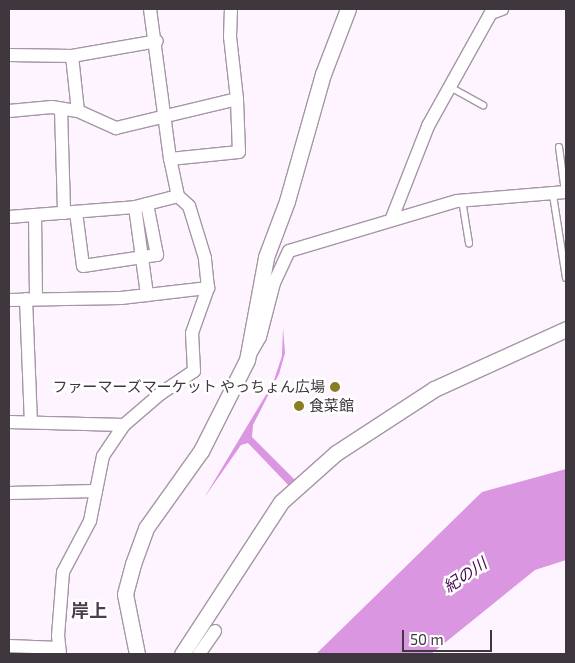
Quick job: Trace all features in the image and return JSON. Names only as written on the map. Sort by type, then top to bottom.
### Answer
[{"type":"street","points":[[9,646],[60,651],[63,572],[90,521],[103,456],[124,425],[160,394],[194,371],[192,333],[208,288],[204,258],[189,206],[178,196],[170,159],[157,41],[150,9]]},
{"type":"street","points":[[170,159],[239,152],[237,99],[230,37],[231,9]]},
{"type":"street","points":[[246,360],[266,257],[287,201],[323,74],[348,9]]},
{"type":"street","points":[[392,218],[428,126],[491,13],[502,9]]},
{"type":"street","points":[[9,55],[72,56],[157,41]]},
{"type":"street","points":[[72,56],[78,111]]},
{"type":"street","points":[[9,111],[61,109],[78,111],[116,128],[237,99]]},
{"type":"street","points":[[61,109],[70,212],[83,266],[157,255],[141,206]]},
{"type":"street","points":[[137,654],[125,594],[146,528],[201,451],[246,360],[260,337],[274,283],[289,252],[392,218],[462,200],[561,193]]},
{"type":"street","points":[[9,217],[141,206],[178,196]]},
{"type":"street","points":[[31,421],[31,299],[35,215]]},
{"type":"street","points":[[142,258],[147,295]]},
{"type":"street","points":[[9,300],[147,295],[208,288]]},
{"type":"street","points":[[182,654],[281,502],[336,453],[434,389],[566,329]]},
{"type":"street","points":[[9,422],[31,421],[124,425]]},
{"type":"street","points":[[9,493],[96,491]]},
{"type":"street","points":[[199,654],[214,631]]},
{"type":"lane","points":[[450,87],[482,105]]},
{"type":"lane","points":[[559,147],[566,278]]},
{"type":"lane","points":[[462,200],[469,243]]},
{"type":"water","points":[[283,328],[285,353],[279,374],[253,425],[252,437],[296,481],[290,487],[248,443],[241,445],[204,498],[273,383],[282,356]]},
{"type":"water","name":"紀の川","points":[[566,469],[566,560],[535,570],[431,654],[316,654],[482,492]]},
{"type":"place","name":"ファーマーズマーケット やっちょん広場","points":[[335,387]]},
{"type":"place","name":"食菜館","points":[[299,406]]},
{"type":"district","name":"岸上","points":[[89,610]]}]
